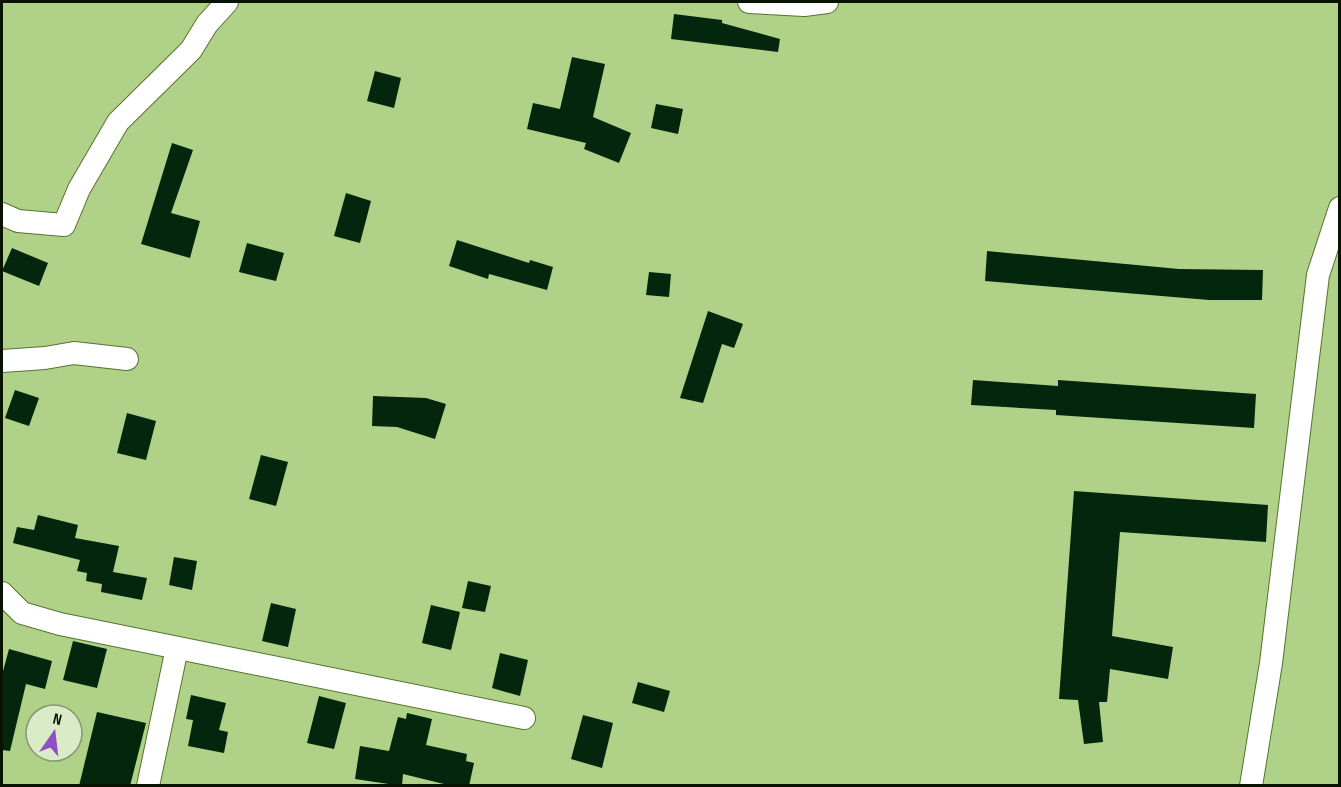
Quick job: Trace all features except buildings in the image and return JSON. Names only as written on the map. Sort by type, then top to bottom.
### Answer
[{"type":"street","points":[[2,214],[18,220],[64,225],[78,189],[118,122],[191,50],[207,24],[227,2]]},
{"type":"street","points":[[749,2],[804,5],[827,2]]},
{"type":"street","points":[[1251,786],[1271,663],[1318,275],[1340,208]]},
{"type":"street","points":[[2,361],[74,353],[127,359]]},
{"type":"street","points":[[2,593],[22,613],[78,628],[524,718]]},
{"type":"street","points":[[148,786],[177,648]]}]
